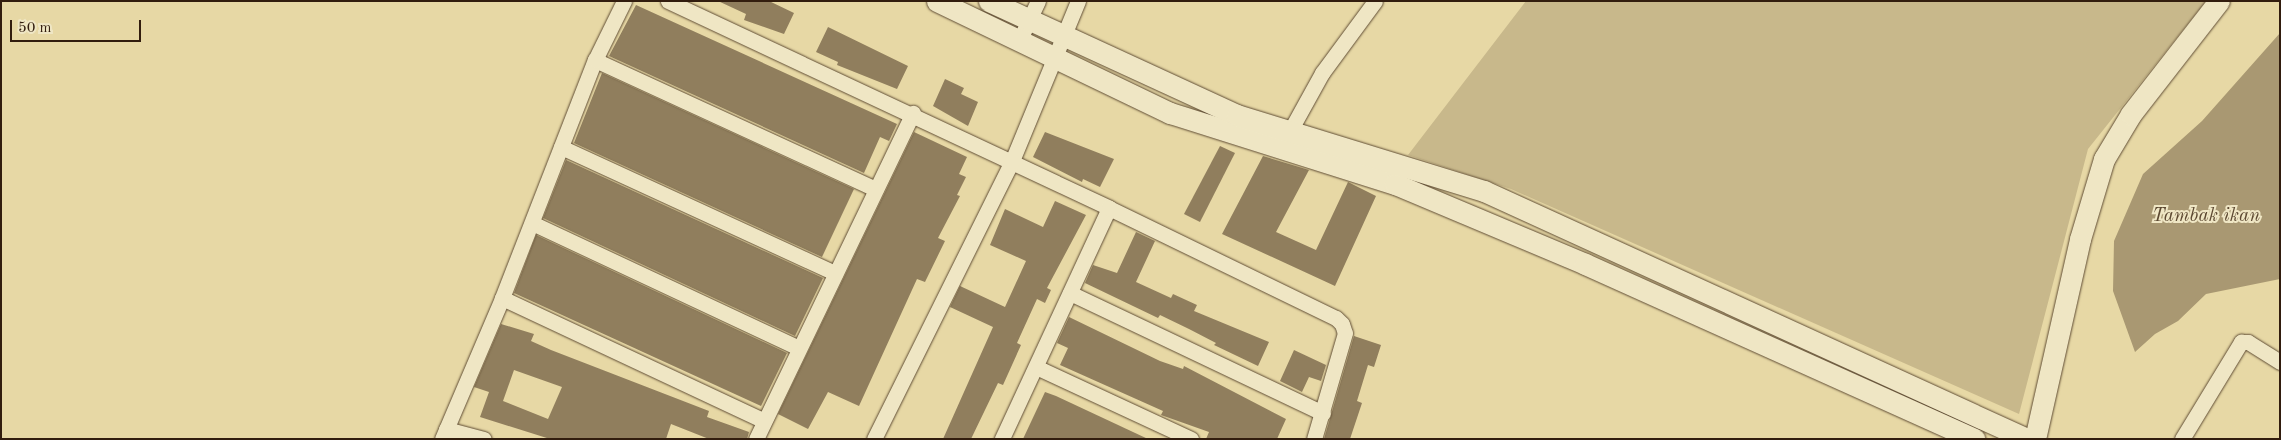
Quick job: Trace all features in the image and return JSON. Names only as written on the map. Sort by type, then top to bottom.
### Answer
[{"type":"street","points":[[484,439],[444,434],[502,298],[595,60],[624,1]]},
{"type":"street","points":[[668,1],[913,113],[1336,318],[1345,333],[1314,439]]},
{"type":"street","points":[[937,1],[1020,39],[1170,113],[1286,138],[1476,188],[2027,439]]},
{"type":"street","points":[[989,1],[1034,11],[1065,37],[1286,138],[1585,264],[1974,439]]},
{"type":"street","points":[[874,439],[1012,161],[1065,37],[1078,1]]},
{"type":"street","points":[[1286,138],[1322,73],[1375,1]]},
{"type":"street","points":[[2034,439],[2080,239],[2104,160],[2131,114],[2219,1]]},
{"type":"street","points":[[1020,39],[1034,11]]},
{"type":"street","points":[[595,60],[876,189]]},
{"type":"street","points":[[756,439],[913,113]]},
{"type":"street","points":[[561,147],[835,273]]},
{"type":"street","points":[[1002,439],[1109,208]]},
{"type":"street","points":[[532,223],[799,348]]},
{"type":"street","points":[[1585,264],[1594,241]]},
{"type":"street","points":[[1070,293],[1323,413]]},
{"type":"street","points":[[502,298],[764,421]]},
{"type":"street","points":[[2182,439],[2241,342],[2248,342],[2280,362]]},
{"type":"street","points":[[1824,370],[1834,351]]},
{"type":"street","points":[[1036,367],[1192,439]]},
{"type":"shaded area","points":[[1526,1],[2206,1],[2088,149],[2019,414],[1511,189],[1408,155]]},
{"type":"water","name":"Tambak ikan","points":[[2280,33],[2280,279],[2206,294],[2178,321],[2155,334],[2135,352],[2113,291],[2114,241],[2143,174],[2202,121]]},
{"type":"building","points":[[718,1],[769,1],[794,13],[784,34],[744,20],[746,14]]},
{"type":"building","points":[[636,5],[897,124],[889,141],[880,137],[864,173],[609,56]]},
{"type":"building","points":[[828,27],[908,66],[897,89],[837,65],[838,62],[816,52]]},
{"type":"building","points":[[602,73],[854,189],[822,257],[574,143]]},
{"type":"building","points":[[945,79],[964,88],[961,94],[978,102],[968,126],[933,106]]},
{"type":"building","points":[[914,132],[967,157],[959,174],[966,177],[957,195],[960,196],[938,238],[945,241],[925,282],[917,279],[859,406],[828,392],[808,429],[778,414]]},
{"type":"building","points":[[1045,132],[1114,159],[1100,187],[1083,179],[1082,182],[1033,157]]},
{"type":"building","points":[[1220,146],[1235,153],[1200,222],[1184,214]]},
{"type":"building","points":[[1263,156],[1309,170],[1276,232],[1316,250],[1348,182],[1376,196],[1335,286],[1222,234]]},
{"type":"building","points":[[566,160],[823,278],[795,336],[543,218]]},
{"type":"building","points":[[1055,201],[1086,215],[1047,288],[1051,290],[1045,303],[1037,299],[1017,343],[1021,345],[1003,385],[998,383],[971,439],[943,439],[993,327],[950,307],[960,286],[1005,307],[1026,261],[990,245],[1005,209],[1043,227]]},
{"type":"building","points":[[1136,232],[1155,241],[1136,282],[1171,298],[1173,294],[1197,305],[1194,311],[1269,342],[1258,366],[1214,345],[1216,343],[1160,315],[1158,318],[1085,283],[1093,265],[1117,273]]},
{"type":"building","points":[[536,235],[787,353],[761,406],[514,293]]},
{"type":"building","points":[[1069,317],[1160,361],[1183,369],[1184,366],[1286,419],[1277,439],[1206,439],[1209,432],[1161,415],[1163,411],[1060,365],[1068,348],[1057,343]]},
{"type":"building","points":[[501,324],[534,334],[531,341],[709,411],[707,417],[749,432],[747,439],[709,439],[671,424],[666,439],[550,439],[480,417],[489,392],[474,387]],"holes":[[[514,370],[562,387],[548,419],[503,401]]]},
{"type":"building","points":[[1354,336],[1381,345],[1374,367],[1368,365],[1357,401],[1362,403],[1350,439],[1324,439]]},
{"type":"building","points":[[1294,350],[1326,365],[1321,381],[1309,377],[1302,392],[1280,381]]},
{"type":"building","points":[[1045,392],[1056,396],[1148,439],[1023,439]]}]
